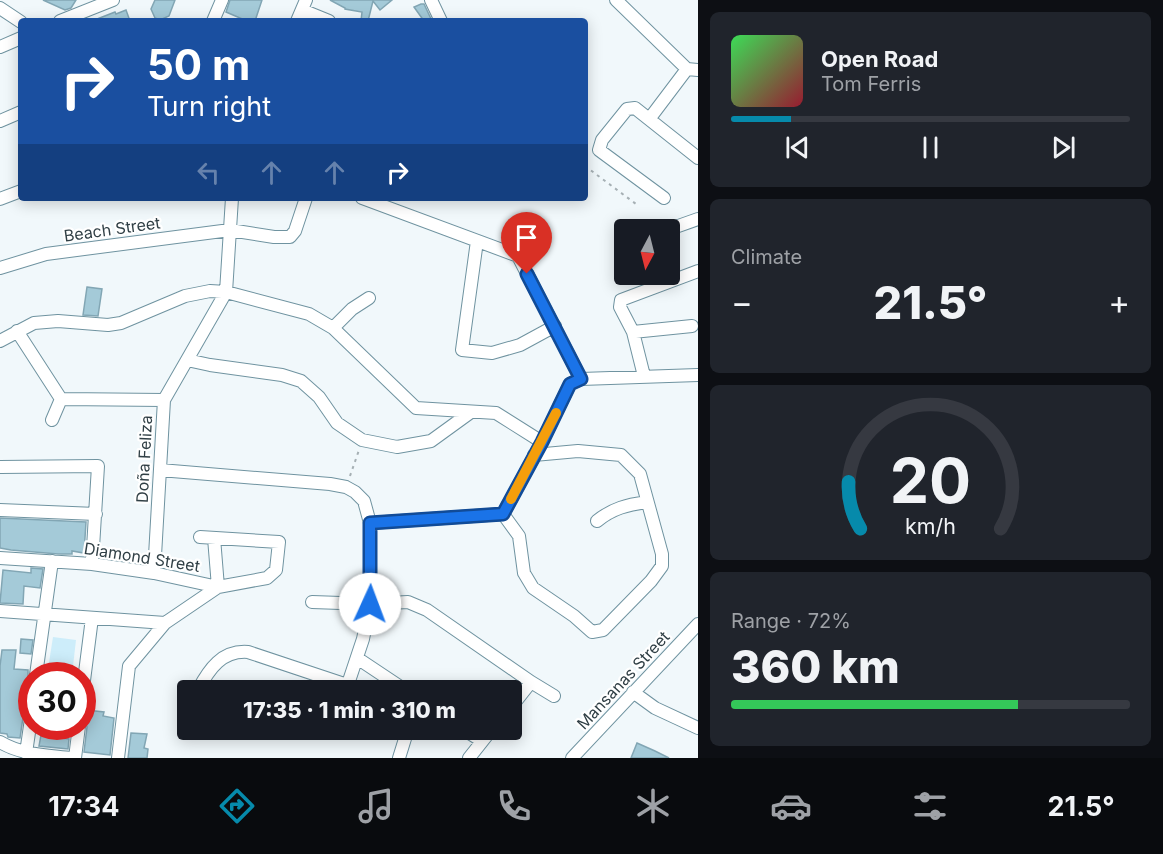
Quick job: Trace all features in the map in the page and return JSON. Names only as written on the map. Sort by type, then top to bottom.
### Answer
[{"type":"street","points":[[214,18],[222,0]]},
{"type":"street","points":[[431,0],[440,18]]},
{"type":"street","points":[[616,0],[692,70],[650,118]]},
{"type":"street","points":[[67,18],[105,1]]},
{"type":"street","points":[[0,8],[18,20]]},
{"type":"street","points":[[302,10],[322,18]]},
{"type":"street","points":[[0,47],[18,39]]},
{"type":"street","points":[[664,198],[599,150],[602,140],[627,109],[635,108],[650,118],[698,158]]},
{"type":"street","points":[[0,121],[18,113]]},
{"type":"street","points":[[0,199],[18,192]]},
{"type":"street","points":[[226,292],[232,201]]},
{"type":"street","name":"Beach Street","points":[[0,268],[46,254],[230,230],[274,237],[290,237],[295,231],[305,201]]},
{"type":"street","points":[[370,201],[518,256],[581,379]]},
{"type":"street","points":[[680,225],[698,219]]},
{"type":"street","points":[[477,241],[462,350],[492,353],[520,345],[555,326]]},
{"type":"street","points":[[644,376],[633,332],[620,307],[621,300],[698,271]]},
{"type":"street","points":[[0,342],[34,323],[108,325],[121,323],[185,296],[210,291],[226,292],[309,314],[333,328],[416,408],[496,413],[542,442]]},
{"type":"street","name":"Doña Feliza","points":[[154,573],[164,400],[226,292]]},
{"type":"street","points":[[333,328],[352,309],[369,298]]},
{"type":"street","points":[[633,332],[692,326]]},
{"type":"street","points":[[17,331],[61,399]]},
{"type":"street","points":[[187,360],[282,375],[301,381],[319,397],[337,423],[362,440],[397,447],[431,441],[471,412]]},
{"type":"street","points":[[503,514],[570,384],[581,379],[698,375]]},
{"type":"street","points":[[61,399],[164,400]]},
{"type":"street","points":[[52,420],[61,399]]},
{"type":"street","points":[[503,514],[519,536],[524,573],[533,588],[574,616],[592,632],[603,630],[651,581],[662,566],[662,554],[640,474],[621,455],[578,451],[534,455]]},
{"type":"street","points":[[0,467],[98,466],[92,564]]},
{"type":"street","points":[[160,470],[346,487],[364,501],[370,523],[370,604],[363,639],[349,680]]},
{"type":"street","points":[[597,521],[609,511],[626,505],[647,502]]},
{"type":"street","points":[[0,510],[96,514]]},
{"type":"street","points":[[370,523],[503,514]]},
{"type":"street","points":[[118,758],[129,666],[165,623],[218,587],[214,538],[200,537]]},
{"type":"street","name":"Diamond Street","points":[[0,558],[92,564],[154,573],[218,587],[267,578],[276,570],[279,542],[214,538]]},
{"type":"street","points":[[38,662],[52,561]]},
{"type":"street","points":[[312,602],[370,604],[408,602],[427,610],[554,696]]},
{"type":"street","points":[[0,611],[165,623]]},
{"type":"street","points":[[86,662],[92,618]]},
{"type":"street","name":"Mansanas Street","points":[[572,758],[698,624]]},
{"type":"street","points":[[686,638],[698,643]]},
{"type":"street","points":[[205,680],[216,663],[224,656],[238,651],[248,652],[326,680]]},
{"type":"street","points":[[357,658],[390,680]]},
{"type":"street","points":[[522,693],[531,682]]},
{"type":"street","points":[[633,692],[655,708],[698,728]]},
{"type":"street","points":[[26,753],[28,740]]},
{"type":"street","points":[[0,742],[26,753],[73,758],[76,740]]},
{"type":"street","points":[[399,758],[405,740]]},
{"type":"street","points":[[469,758],[482,741]]},
{"type":"path","points":[[588,168],[636,204]]},
{"type":"path","points":[[346,487],[362,440]]},
{"type":"shaded area","points":[[53,637],[76,640],[73,662],[49,662]]},
{"type":"building","points":[[43,0],[76,0],[71,8],[65,10]]},
{"type":"building","points":[[155,0],[175,0],[169,16],[164,18],[155,18],[151,9]]},
{"type":"building","points":[[230,0],[262,0],[256,18],[240,18],[226,12]]},
{"type":"building","points":[[330,0],[392,0],[380,10],[373,1],[369,18],[361,18],[362,12],[345,8]]},
{"type":"building","points":[[424,4],[431,18],[422,18],[414,7]]},
{"type":"building","points":[[126,10],[129,18],[100,18],[115,12],[116,14]]},
{"type":"building","points":[[87,287],[102,289],[98,316],[83,315]]},
{"type":"building","points":[[0,518],[86,522],[84,553],[72,551],[72,554],[58,554],[0,548]]},
{"type":"building","points":[[31,568],[43,569],[40,588],[24,586],[23,604],[0,603],[3,570],[31,573]]},
{"type":"building","points":[[21,639],[33,640],[31,654],[20,653]]},
{"type":"building","points":[[2,650],[16,650],[14,669],[18,669],[18,738],[0,733]]},
{"type":"building","points":[[96,711],[104,712],[103,716],[114,718],[110,755],[84,752],[85,740],[96,740]]},
{"type":"building","points":[[131,733],[147,734],[144,748],[148,749],[147,758],[128,758]]},
{"type":"building","points":[[40,740],[69,740],[68,749],[39,746]]},
{"type":"building","points":[[637,743],[655,751],[669,758],[631,758]]},
{"type":"slow traffic","points":[[511,499],[556,413]]},
{"type":"route","points":[[370,604],[370,523],[503,514],[570,384],[581,379],[527,274]]}]
